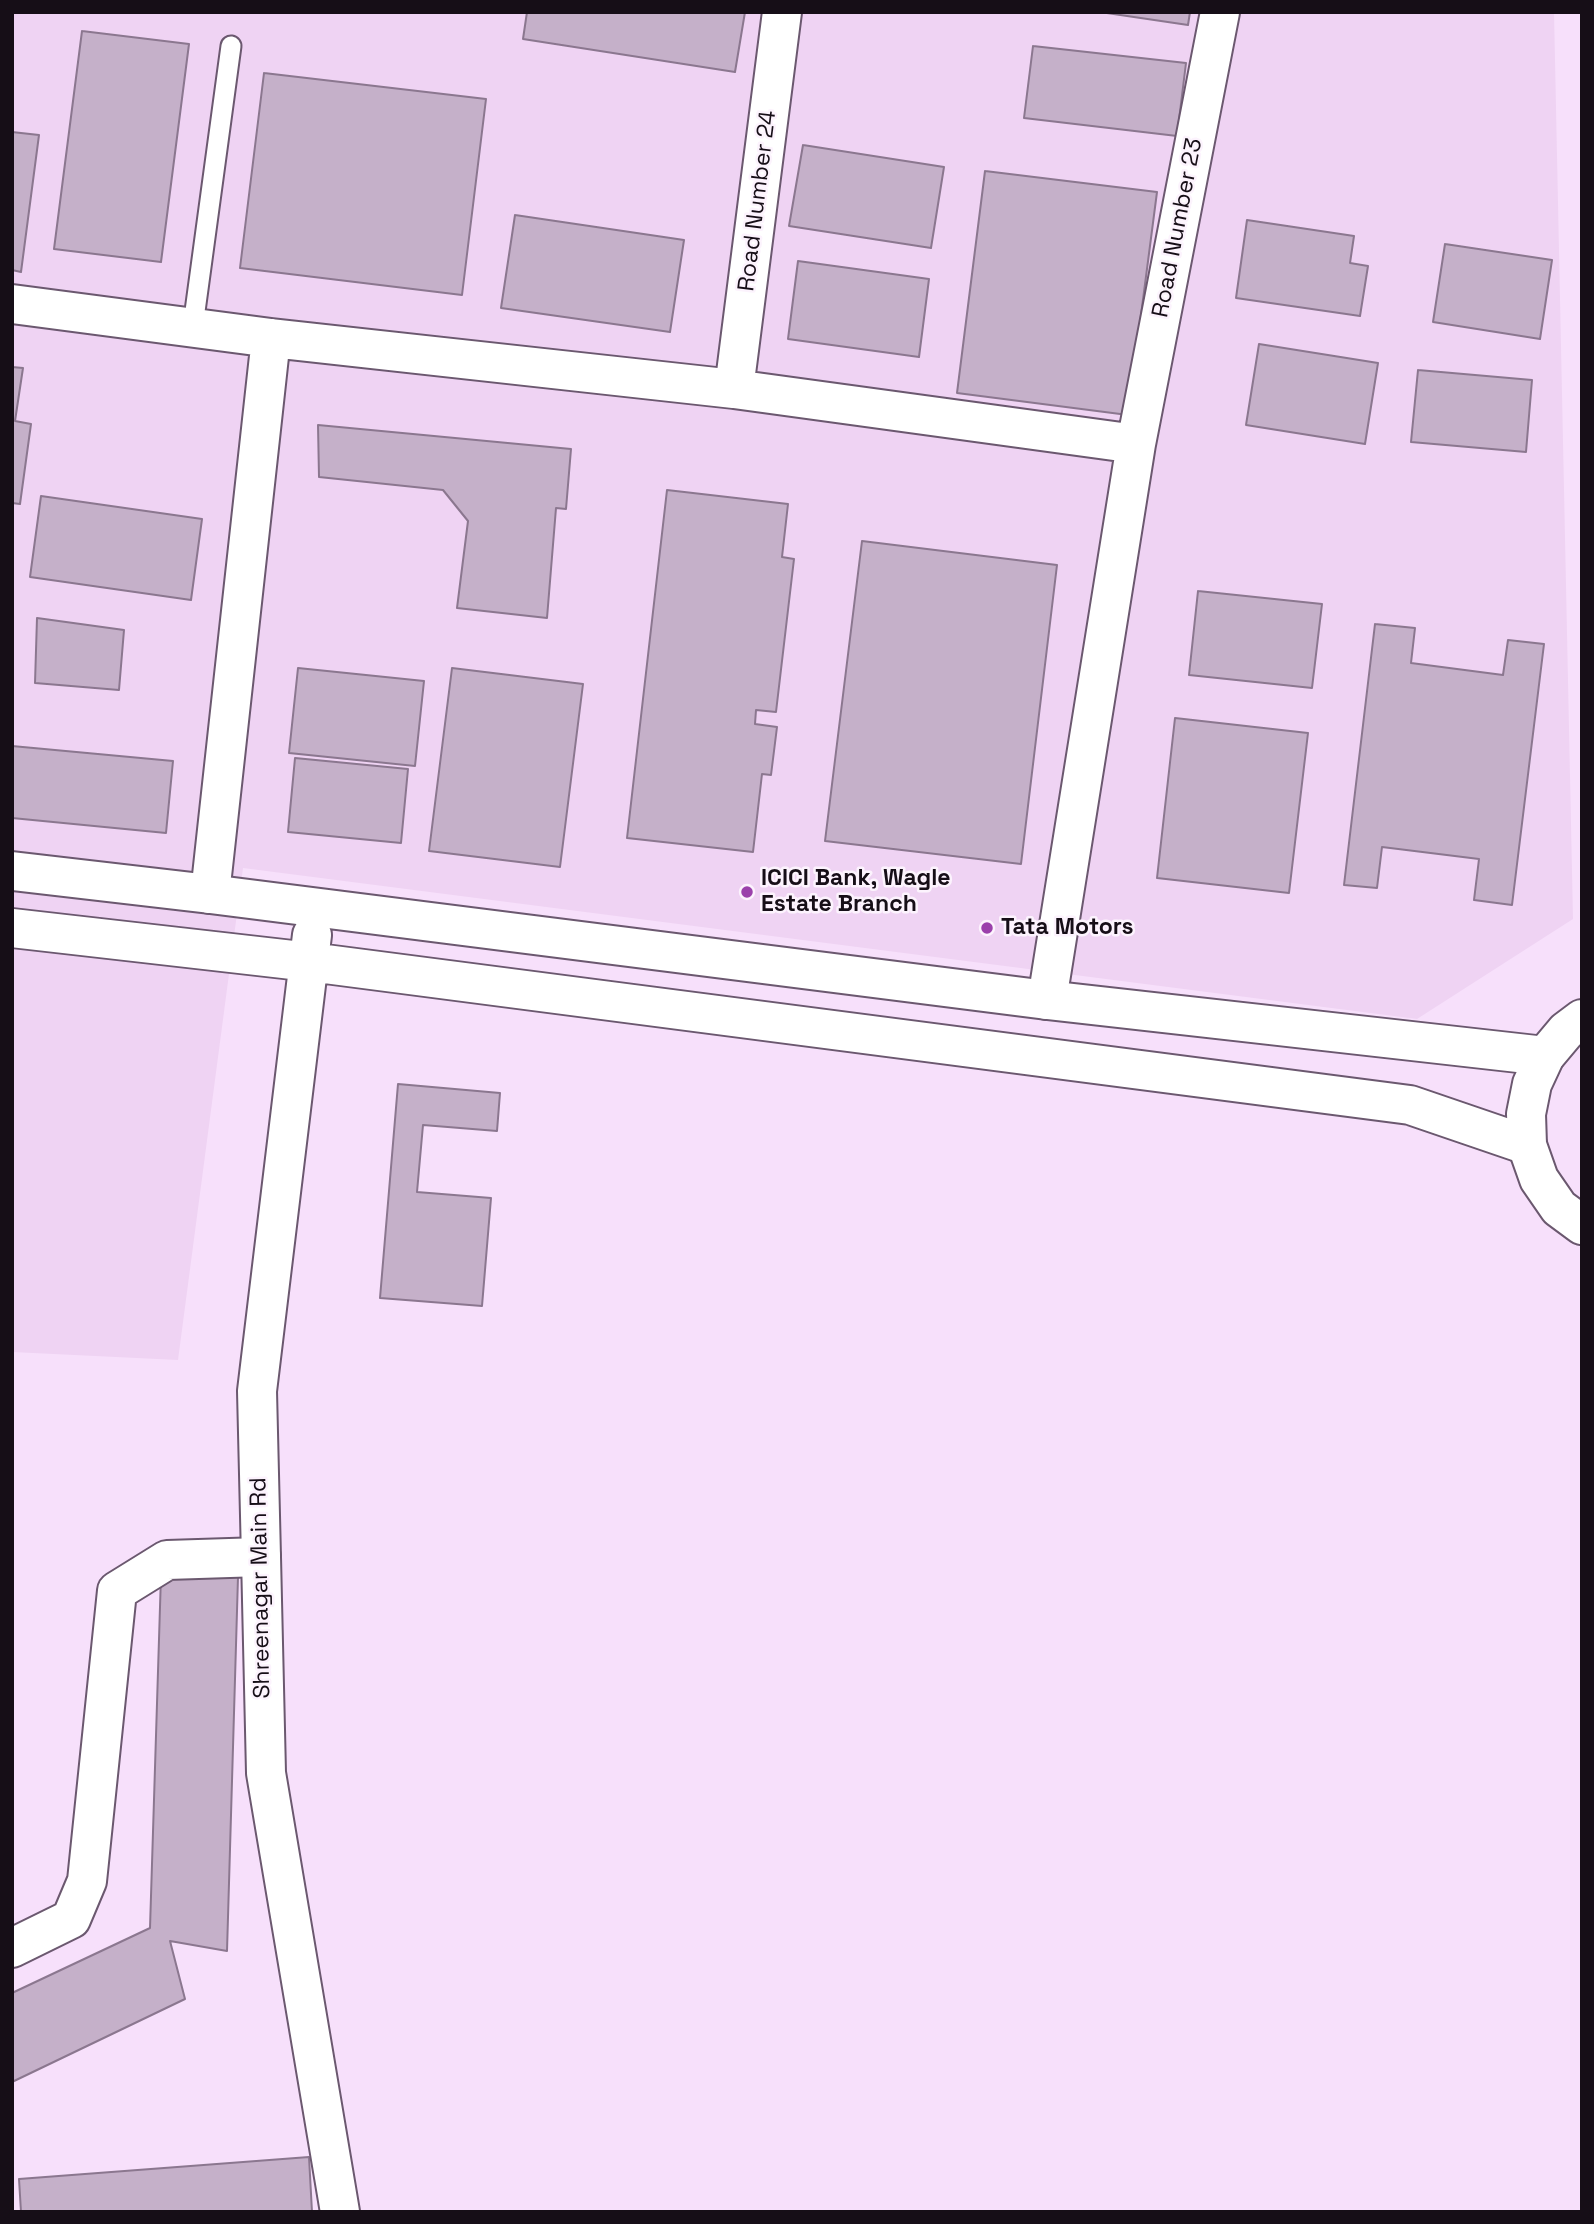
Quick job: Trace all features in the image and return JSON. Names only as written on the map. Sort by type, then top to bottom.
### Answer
[{"type":"street","name":"Road Number 24","points":[[734,389],[782,12]]},
{"type":"street","name":"Road Number 23","points":[[1047,1000],[1136,444],[1220,12]]},
{"type":"street","points":[[12,304],[271,338],[734,389],[1136,444]]},
{"type":"street","points":[[210,894],[271,338]]},
{"type":"street","points":[[12,871],[1047,1000],[1545,1056]]},
{"type":"street","name":"Shreenagar Main Rd","points":[[313,907],[310,962],[257,1391],[266,1773],[340,2212]]},
{"type":"street","points":[[12,928],[310,962],[1410,1105],[1527,1144]]},
{"type":"street","points":[[1582,1019],[1566,1031],[1545,1056],[1532,1084],[1526,1114],[1527,1144],[1539,1179],[1559,1208],[1582,1226]]},
{"type":"street","points":[[12,1948],[71,1919],[88,1881],[117,1591],[167,1560],[261,1557]]},
{"type":"lane","points":[[193,326],[231,46]]},
{"type":"shaded area","points":[[12,12],[1554,12],[1573,919],[1417,1019],[243,868],[178,1360],[12,1352]]},
{"type":"building","points":[[527,12],[745,12],[735,72],[523,39]]},
{"type":"building","points":[[1100,12],[1190,12],[1188,25]]},
{"type":"building","points":[[82,31],[189,44],[161,262],[54,249]]},
{"type":"building","points":[[1033,46],[1186,63],[1177,136],[1024,118]]},
{"type":"building","points":[[264,73],[486,99],[462,295],[240,268]]},
{"type":"building","points":[[12,132],[39,135],[21,272],[12,270]]},
{"type":"building","points":[[803,145],[944,167],[931,248],[789,226]]},
{"type":"building","points":[[985,171],[1157,192],[1128,415],[957,393]]},
{"type":"building","points":[[515,215],[684,240],[670,332],[501,308]]},
{"type":"building","points":[[1247,220],[1354,236],[1350,263],[1368,266],[1360,316],[1236,298]]},
{"type":"building","points":[[1445,244],[1552,260],[1540,339],[1433,322]]},
{"type":"building","points":[[798,261],[929,279],[919,357],[788,339]]},
{"type":"building","points":[[1259,344],[1378,363],[1365,444],[1246,425]]},
{"type":"building","points":[[12,367],[23,368],[15,421],[31,424],[20,504],[12,503]]},
{"type":"building","points":[[1418,370],[1532,380],[1526,452],[1411,442]]},
{"type":"building","points":[[318,425],[571,449],[566,509],[556,508],[547,618],[457,608],[468,521],[443,490],[319,477]]},
{"type":"building","points":[[667,490],[788,504],[782,557],[794,559],[776,712],[756,710],[755,724],[777,727],[771,775],[762,774],[753,852],[627,838]]},
{"type":"building","points":[[41,496],[202,519],[191,600],[30,577]]},
{"type":"building","points":[[862,541],[1057,565],[1021,864],[825,841]]},
{"type":"building","points":[[1198,591],[1322,604],[1312,688],[1189,675]]},
{"type":"building","points":[[37,618],[124,630],[119,690],[35,683]]},
{"type":"building","points":[[1375,624],[1415,628],[1411,663],[1503,675],[1508,640],[1544,644],[1512,905],[1474,900],[1479,859],[1382,847],[1377,888],[1344,885]]},
{"type":"building","points":[[298,668],[424,681],[415,766],[289,753]]},
{"type":"building","points":[[452,668],[583,684],[560,867],[429,851]]},
{"type":"building","points":[[1175,718],[1308,733],[1289,893],[1157,878]]},
{"type":"building","points":[[12,746],[173,761],[166,833],[12,818]]},
{"type":"building","points":[[295,758],[408,769],[401,843],[288,832]]},
{"type":"building","points":[[398,1084],[500,1093],[497,1131],[423,1125],[417,1192],[491,1198],[482,1306],[380,1298]]},
{"type":"building","points":[[161,1575],[238,1577],[227,1951],[170,1941],[185,1999],[12,2082],[12,1993],[150,1928]]},
{"type":"building","points":[[309,2157],[312,2212],[21,2212],[19,2179]]},
{"type":"place","name":"ICICI Bank, Wagle Estate Branch","points":[[747,892]]},
{"type":"place","name":"Tata Motors","points":[[987,928]]}]
